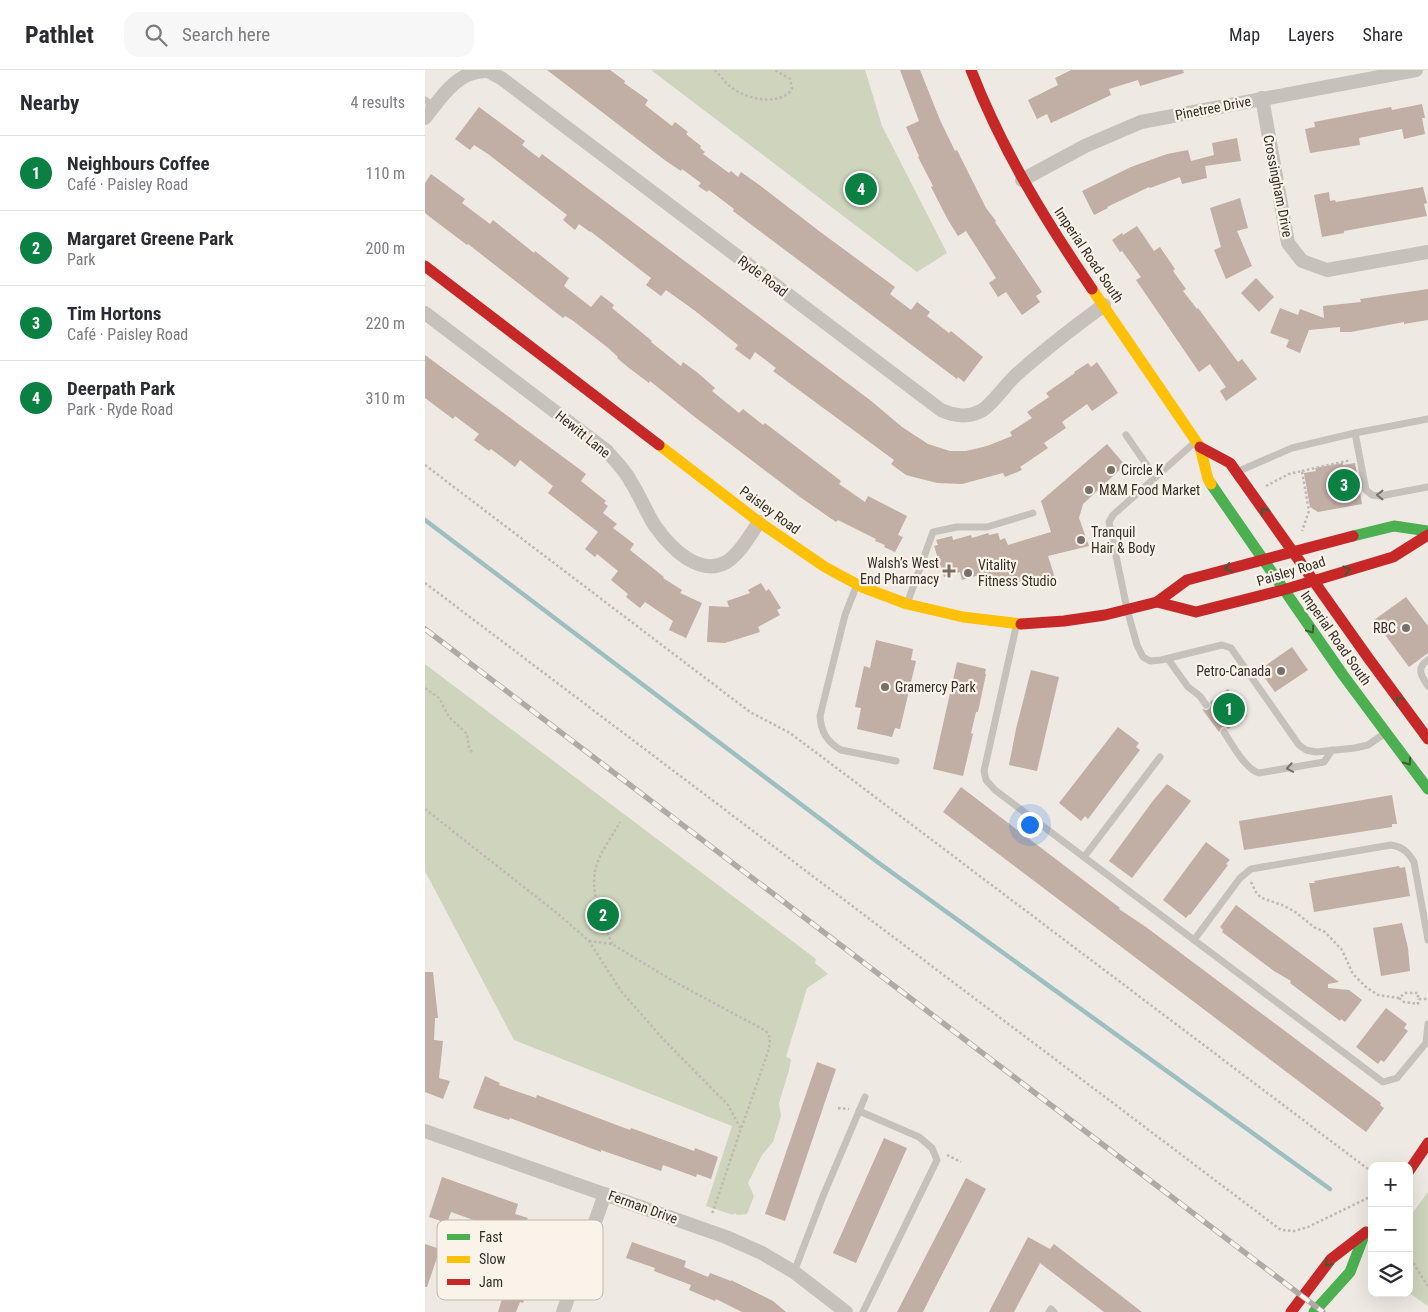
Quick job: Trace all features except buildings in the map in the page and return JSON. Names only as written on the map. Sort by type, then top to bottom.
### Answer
[{"type":"street","name":"Imperial Road South","points":[[971,70],[986,109],[1022,180],[1055,234],[1199,444],[1208,480],[1343,675],[1428,789]]},
{"type":"street","name":"Pinetree Drive","points":[[1022,180],[1085,146],[1141,122],[1416,70]]},
{"type":"street","name":"Ryde Road","points":[[425,118],[430,103],[465,72],[487,71],[501,78],[941,410],[955,415],[970,415],[984,410],[1006,384],[1031,362],[1104,305]]},
{"type":"street","name":"Crossingham Drive","points":[[1262,98],[1288,243],[1302,261],[1327,270],[1428,252]]},
{"type":"street","name":"Paisley Road","points":[[425,266],[759,522],[825,567],[858,584],[907,604],[963,617],[1017,624],[1064,621],[1105,615],[1157,602],[1187,580],[1292,551],[1394,526],[1428,533]]},
{"type":"street","name":"Hewitt Lane","points":[[425,313],[607,452],[631,480],[656,527],[686,558],[702,566],[716,566],[728,561],[739,551],[759,522]]},
{"type":"street","name":"Imperial Road South","points":[[1199,444],[1230,463],[1428,739]]},
{"type":"street","name":"Paisley Road","points":[[1157,602],[1196,612],[1283,590],[1393,557],[1428,533]]},
{"type":"street","name":"Ferman Drive","points":[[425,1131],[726,1237],[762,1253],[794,1272],[843,1311]]},
{"type":"street","points":[[1413,1166],[1428,1143]]},
{"type":"street","points":[[596,1220],[605,1194]]},
{"type":"street","points":[[1291,1312],[1331,1259],[1368,1229]]},
{"type":"street","points":[[1314,1312],[1350,1272],[1368,1230]]},
{"type":"street","points":[[563,1312],[567,1300]]},
{"type":"lane","points":[[1236,472],[1292,448],[1355,433],[1428,419]]},
{"type":"lane","points":[[1355,433],[1366,490],[1372,495],[1380,496],[1428,487]]},
{"type":"lane","points":[[1126,435],[1155,477]]},
{"type":"lane","points":[[1199,444],[1155,477],[1113,515],[1109,522],[1127,609],[1137,645],[1143,657],[1150,661],[1168,659],[1223,645],[1231,648],[1299,745],[1306,750],[1316,752],[1362,747],[1387,733]]},
{"type":"lane","points":[[907,604],[933,532],[957,528],[987,527],[1033,513]]},
{"type":"lane","points":[[858,584],[845,615],[820,716],[821,726],[825,738],[833,746],[841,750],[896,761]]},
{"type":"lane","points":[[1017,624],[984,771],[986,780],[995,790],[1383,1082],[1397,1078],[1427,1044],[1428,1024]]},
{"type":"lane","points":[[1168,659],[1188,687],[1200,696],[1206,705]]},
{"type":"lane","points":[[1428,660],[1422,664],[1420,670],[1421,676],[1428,686]]},
{"type":"lane","points":[[1224,732],[1248,766],[1254,772],[1259,773],[1324,762],[1332,750]]},
{"type":"lane","points":[[1084,857],[1160,757]]},
{"type":"lane","points":[[1194,940],[1240,878],[1251,869],[1391,845],[1401,847],[1409,853],[1414,862],[1428,940]]},
{"type":"lane","points":[[794,1272],[823,1196],[865,1097]]},
{"type":"lane","points":[[859,1111],[919,1137],[932,1148],[937,1160],[863,1312]]},
{"type":"lane","points":[[1049,1312],[1051,1309],[1054,1312]]},
{"type":"path","points":[[715,70],[731,87],[746,95],[773,99],[786,96],[792,89],[790,79],[775,70]]},
{"type":"path","points":[[1261,488],[1289,474],[1356,459]]},
{"type":"path","points":[[425,465],[750,712],[790,733],[1368,1169]]},
{"type":"path","points":[[1302,471],[1309,511],[1302,531]]},
{"type":"path","points":[[425,583],[1281,1230],[1294,1231],[1308,1226],[1368,1198]]},
{"type":"path","points":[[425,688],[439,698],[449,717],[467,734],[469,748],[472,752]]},
{"type":"path","points":[[425,809],[558,914],[589,941],[621,991],[663,1039],[728,1105],[741,1129]]},
{"type":"path","points":[[612,944],[597,909],[595,878],[597,864],[620,822]]},
{"type":"path","points":[[1246,872],[1257,894],[1262,898],[1294,911],[1314,927],[1325,932],[1342,950],[1353,974],[1366,987],[1378,995],[1399,998],[1404,1002],[1418,1004],[1418,994],[1405,993],[1399,998]]},
{"type":"path","points":[[589,941],[612,944],[766,1031],[770,1038],[769,1049],[712,1214]]},
{"type":"path","points":[[1418,999],[1428,999]]},
{"type":"path","points":[[1413,1262],[1428,1286]]},
{"type":"green space","points":[[651,70],[865,70],[882,126],[947,253],[917,272]]},
{"type":"green space","points":[[425,664],[816,959],[815,963],[828,974],[807,988],[786,1057],[791,1059],[779,1103],[781,1116],[773,1142],[762,1155],[748,1183],[754,1196],[747,1214],[737,1215],[735,1213],[733,1215],[706,1206],[732,1126],[514,1040],[425,871]]},
{"type":"green space","points":[[1428,1192],[1428,1306],[1413,1296],[1413,1213]]},
{"type":"waterway","points":[[425,520],[876,861],[1330,1189]]},
{"type":"railway","points":[[425,629],[1323,1312]]},
{"type":"traffic: fast","points":[[1211,484],[1343,675],[1428,789]]},
{"type":"traffic: fast","points":[[1353,536],[1394,526],[1428,531]]},
{"type":"traffic: fast","points":[[1314,1312],[1350,1272],[1365,1233]]},
{"type":"traffic: slow","points":[[1092,289],[1200,447],[1211,484]]},
{"type":"traffic: slow","points":[[659,445],[759,522],[825,567],[862,587],[907,604],[963,617],[1021,624]]},
{"type":"traffic: jam","points":[[971,70],[1010,156],[1057,236],[1092,289]]},
{"type":"traffic: jam","points":[[425,266],[659,445]]},
{"type":"traffic: jam","points":[[1200,447],[1230,463],[1428,739]]},
{"type":"traffic: jam","points":[[1157,602],[1196,612],[1283,590],[1393,557],[1428,535]]},
{"type":"traffic: jam","points":[[1021,624],[1064,621],[1105,615],[1157,602],[1187,580],[1353,536]]},
{"type":"traffic: jam","points":[[1413,1165],[1428,1143]]},
{"type":"traffic: jam","points":[[1291,1312],[1331,1259],[1366,1232]]},
{"type":"place","name":"Deerpath Park","points":[[861,189]]},
{"type":"place","name":"Circle K","points":[[1111,470]]},
{"type":"place","name":"Tim Hortons","points":[[1344,485]]},
{"type":"place","name":"M&M Food Market","points":[[1089,490]]},
{"type":"place","name":"Tranquil Hair & Body","points":[[1081,540]]},
{"type":"place","name":"Walsh’s West End Pharmacy","points":[[949,571]]},
{"type":"place","name":"Vitality Fitness Studio","points":[[968,573]]},
{"type":"place","name":"RBC","points":[[1406,628]]},
{"type":"place","name":"Petro-Canada","points":[[1281,671]]},
{"type":"place","name":"Gramercy Park","points":[[885,687]]},
{"type":"place","name":"Neighbours Coffee","points":[[1229,709]]},
{"type":"place","name":"Margaret Greene Park","points":[[603,915]]}]
